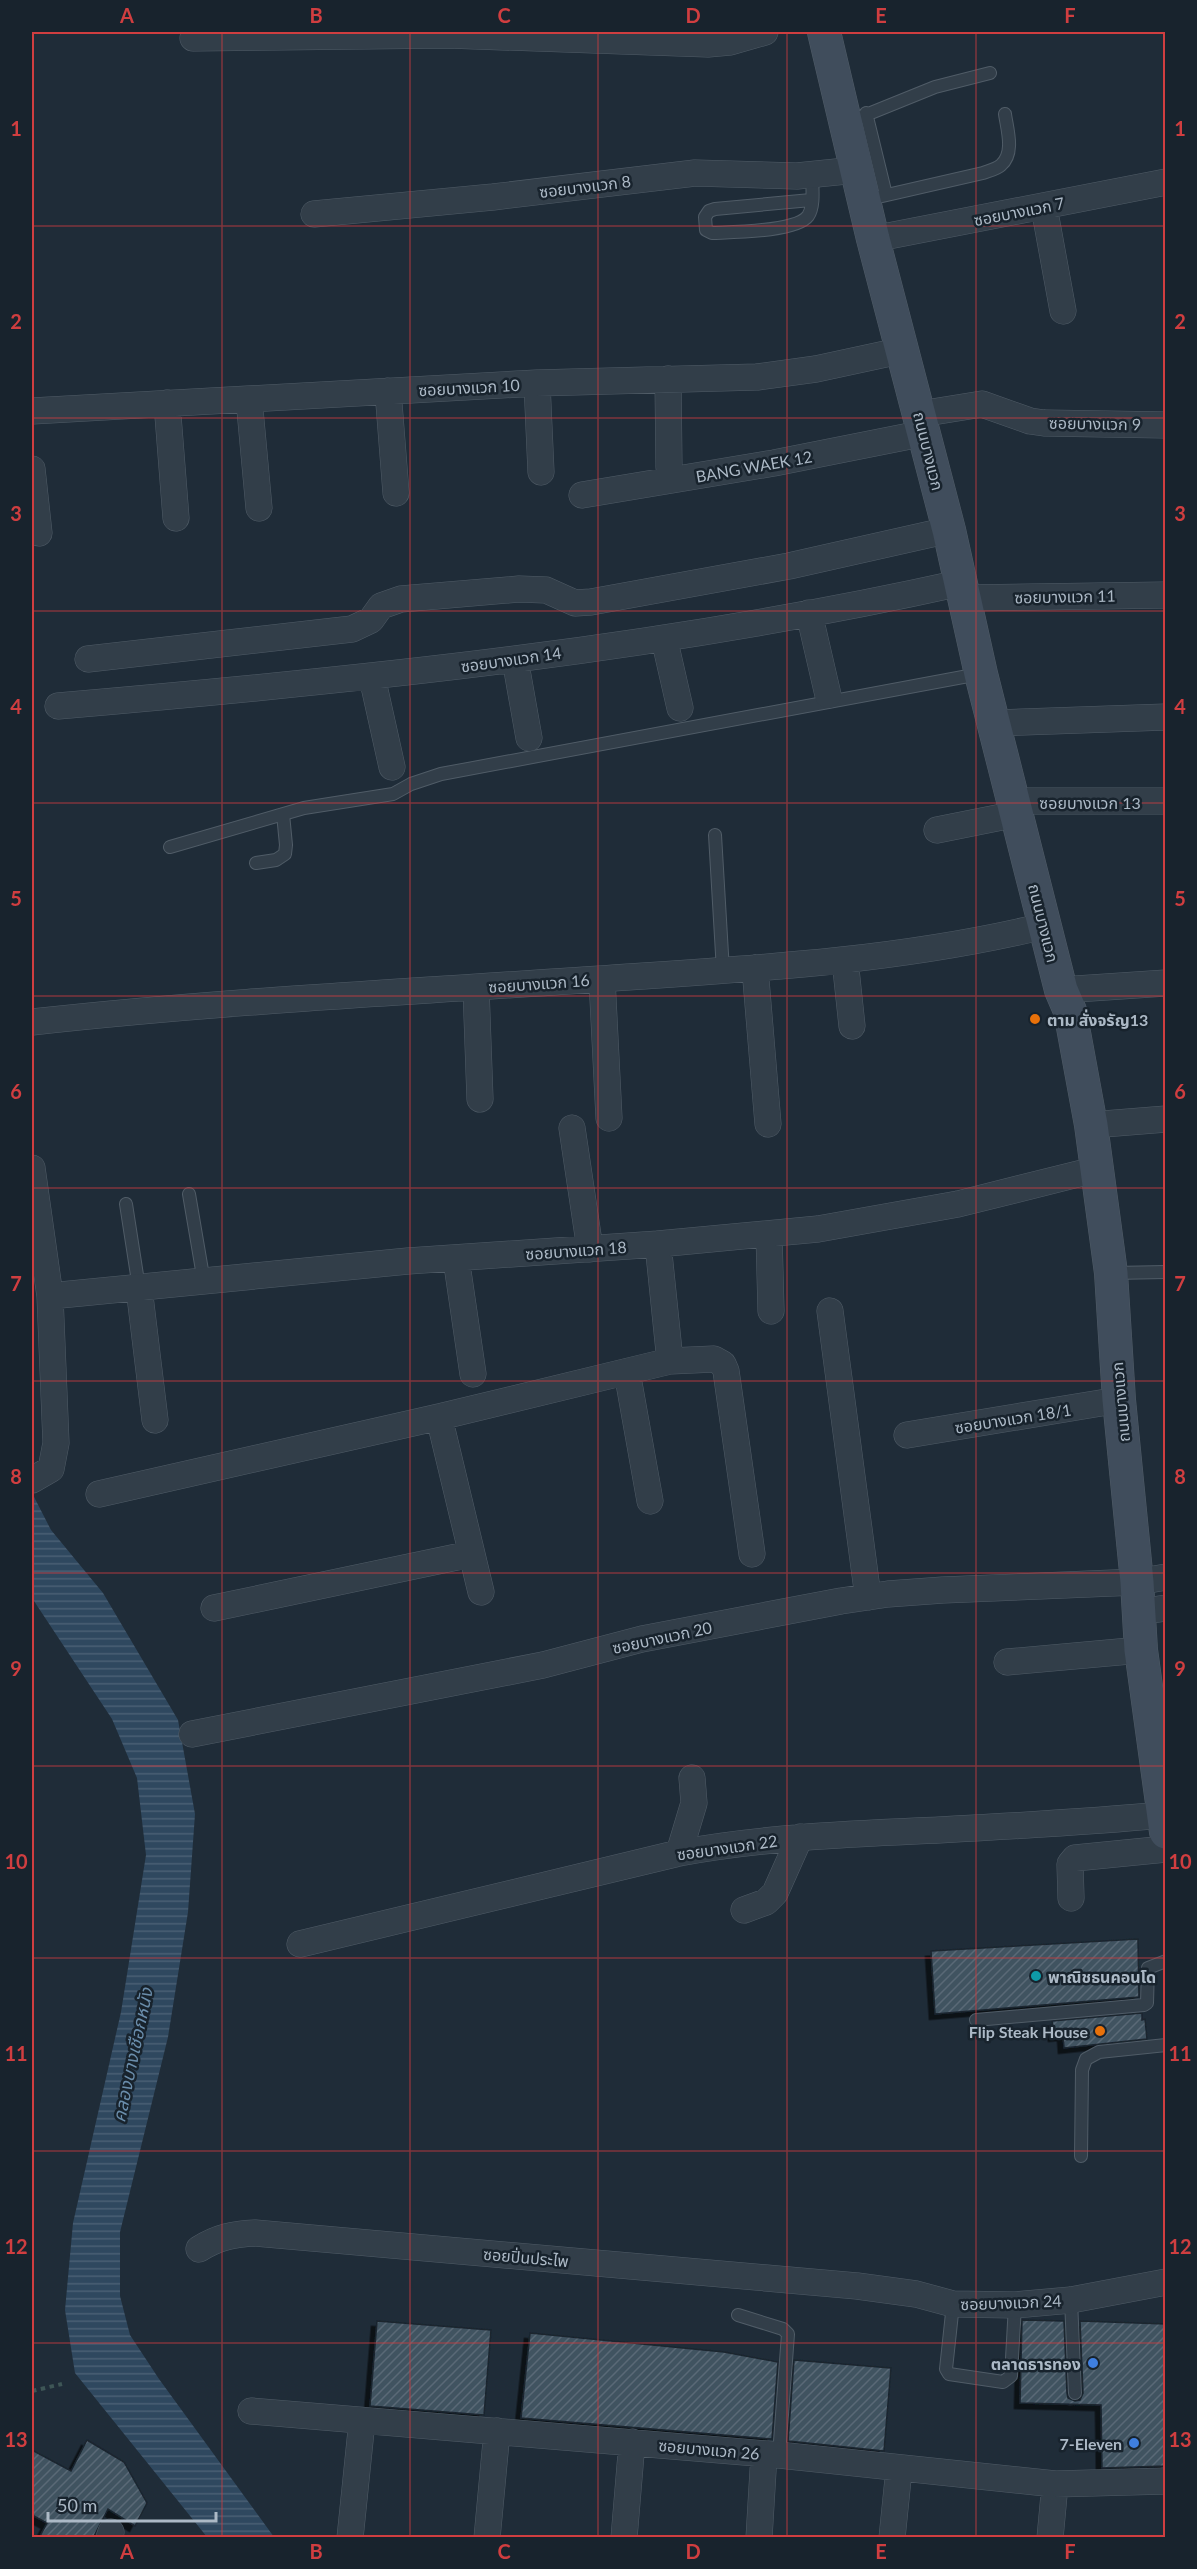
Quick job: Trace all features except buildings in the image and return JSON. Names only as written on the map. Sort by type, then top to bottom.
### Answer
[{"type":"main road","name":"ถนนบางแวก","points":[[824,32],[856,118],[869,188],[873,239],[904,350],[949,530],[981,674],[1044,926],[1061,990],[1070,1011],[1098,1169],[1112,1273],[1119,1400],[1152,1595],[1141,1650],[1159,1735],[1164,1823]]},
{"type":"street","points":[[193,38],[448,35],[708,44],[730,42],[765,32]]},
{"type":"street","name":"ซอยบางแวก 8","points":[[314,214],[493,197],[695,173],[812,174],[869,188]]},
{"type":"street","name":"ซอยบางแวก 7","points":[[873,239],[1166,182]]},
{"type":"street","points":[[1044,207],[1063,311]]},
{"type":"street","name":"ซอยบางแวก 10","points":[[32,411],[537,383],[757,377],[816,369],[904,350]]},
{"type":"street","points":[[668,379],[669,467]]},
{"type":"street","points":[[537,383],[541,472]]},
{"type":"street","points":[[388,391],[396,493]]},
{"type":"street","points":[[249,399],[259,508]]},
{"type":"street","points":[[167,403],[176,518]]},
{"type":"street","name":"ซอยบางแวก 9","points":[[922,424],[982,404],[1030,421],[1044,423],[1166,425]]},
{"type":"street","name":"BANG WAEK 12","points":[[582,495],[774,463],[922,424]]},
{"type":"street","points":[[32,469],[39,532]]},
{"type":"street","points":[[88,660],[352,630],[371,621],[381,606],[401,598],[519,589],[546,590],[575,603],[591,602],[789,566],[949,530]]},
{"type":"street","name":"ซอยบางแวก 11","points":[[962,590],[1166,594]]},
{"type":"street","name":"ซอยบางแวก 14","points":[[58,706],[372,677],[514,659],[755,624],[962,590]]},
{"type":"street","points":[[809,614],[828,695]]},
{"type":"street","points":[[664,638],[680,708]]},
{"type":"street","points":[[514,659],[529,738]]},
{"type":"street","points":[[372,677],[392,767]]},
{"type":"street","points":[[995,723],[1166,717]]},
{"type":"street","name":"ซอยบางแวก 13","points":[[937,830],[1016,808],[1166,801]]},
{"type":"street","name":"ซอยบางแวก 16","points":[[32,1022],[291,999],[723,971],[845,960],[932,948],[1044,926]]},
{"type":"street","points":[[845,960],[852,1026]]},
{"type":"street","points":[[756,968],[768,1124]]},
{"type":"street","points":[[602,979],[609,1118]]},
{"type":"street","points":[[1061,990],[1166,982]]},
{"type":"street","points":[[476,988],[480,1099]]},
{"type":"street","points":[[1091,1125],[1166,1119]]},
{"type":"street","points":[[572,1128],[590,1249]]},
{"type":"street","points":[[32,1168],[50,1296],[56,1443],[51,1468],[32,1480]]},
{"type":"street","name":"ซอยบางแวก 18","points":[[50,1296],[456,1258],[769,1234],[850,1224],[958,1204],[1098,1169]]},
{"type":"street","points":[[769,1234],[771,1311]]},
{"type":"street","points":[[658,1244],[670,1361]]},
{"type":"street","points":[[456,1258],[473,1374]]},
{"type":"street","points":[[139,1288],[155,1420]]},
{"type":"street","points":[[830,1311],[868,1597]]},
{"type":"street","points":[[99,1494],[439,1417],[670,1361],[714,1359],[723,1364],[726,1371],[752,1554]]},
{"type":"street","points":[[627,1372],[650,1501]]},
{"type":"street","name":"ซอยบางแวก 18/1","points":[[907,1435],[1119,1400]]},
{"type":"street","points":[[439,1417],[481,1592]]},
{"type":"street","points":[[214,1608],[471,1554]]},
{"type":"street","name":"ซอยบางแวก 20","points":[[192,1734],[543,1665],[642,1639],[868,1597],[943,1590],[1152,1595]]},
{"type":"street","points":[[1007,1662],[1141,1650]]},
{"type":"street","points":[[679,1853],[694,1803],[692,1778]]},
{"type":"street","name":"ซอยบางแวก 22","points":[[300,1944],[679,1853],[727,1844],[801,1837],[1049,1824],[1164,1823]]},
{"type":"street","points":[[744,1910],[766,1902],[775,1893],[801,1837]]},
{"type":"street","points":[[1071,1898],[1070,1864],[1075,1858],[1166,1849]]},
{"type":"street","name":"ซอยปิ่นประไพ","points":[[199,2249],[212,2241],[233,2234],[255,2234],[857,2286]]},
{"type":"street","name":"ซอยบางแวก 24","points":[[857,2286],[916,2294],[953,2304],[1015,2305],[1071,2300],[1166,2282]]},
{"type":"street","name":"ซอยบางแวก 26","points":[[251,2411],[771,2454],[1055,2484],[1166,2481]]},
{"type":"street","points":[[350,2538],[362,2421]]},
{"type":"street","points":[[487,2538],[497,2431]]},
{"type":"street","points":[[624,2538],[632,2442]]},
{"type":"street","points":[[759,2538],[771,2454]]},
{"type":"street","points":[[892,2538],[899,2469]]},
{"type":"street","points":[[1050,2538],[1055,2484]]},
{"type":"lane","points":[[856,118],[935,87],[990,73]]},
{"type":"lane","points":[[869,188],[983,173],[1001,166],[1007,156],[1009,141],[1005,114]]},
{"type":"lane","points":[[812,174],[812,200],[809,214],[804,220],[789,226],[712,233],[706,230],[704,223],[709,211],[716,209],[812,200]]},
{"type":"lane","points":[[170,847],[304,808],[393,794],[411,784],[441,774],[981,674]]},
{"type":"lane","points":[[256,863],[276,860],[285,854],[283,814]]},
{"type":"lane","points":[[715,835],[723,971]]},
{"type":"lane","points":[[189,1194],[204,1282]]},
{"type":"lane","points":[[126,1204],[139,1288]]},
{"type":"lane","points":[[1112,1273],[1166,1272]]},
{"type":"lane","points":[[976,2019],[1144,2005],[1147,2003],[1148,1996],[1148,1968],[1166,1961]]},
{"type":"lane","points":[[1081,2156],[1082,2070],[1086,2059],[1099,2052],[1166,2045]]},
{"type":"lane","points":[[1071,2300],[1075,2393]]},
{"type":"lane","points":[[953,2304],[946,2369],[949,2374],[1003,2382],[1011,2376],[1015,2305]]},
{"type":"lane","points":[[738,2315],[783,2329],[788,2334],[771,2454]]},
{"type":"path","points":[[32,2391],[62,2384]]},
{"type":"water","name":"คลองบางเชือกหนัง","points":[[32,1493],[51,1530],[103,1593],[178,1720],[195,1814],[188,1912],[168,2037],[120,2232],[120,2296],[130,2335],[159,2379],[274,2537],[207,2537],[75,2373],[65,2310],[73,2223],[121,2012],[146,1855],[137,1778],[112,1719],[32,1598]]},
{"type":"place","name":"ตาม สั่งจรัญ13","points":[[1035,1019]]},
{"type":"place","name":"พาณิชธนคอนโด","points":[[1036,1976]]},
{"type":"place","name":"Flip Steak House","points":[[1100,2031]]},
{"type":"place","name":"ตลาดธารทอง","points":[[1093,2363]]},
{"type":"place","name":"7-Eleven","points":[[1134,2443]]}]
